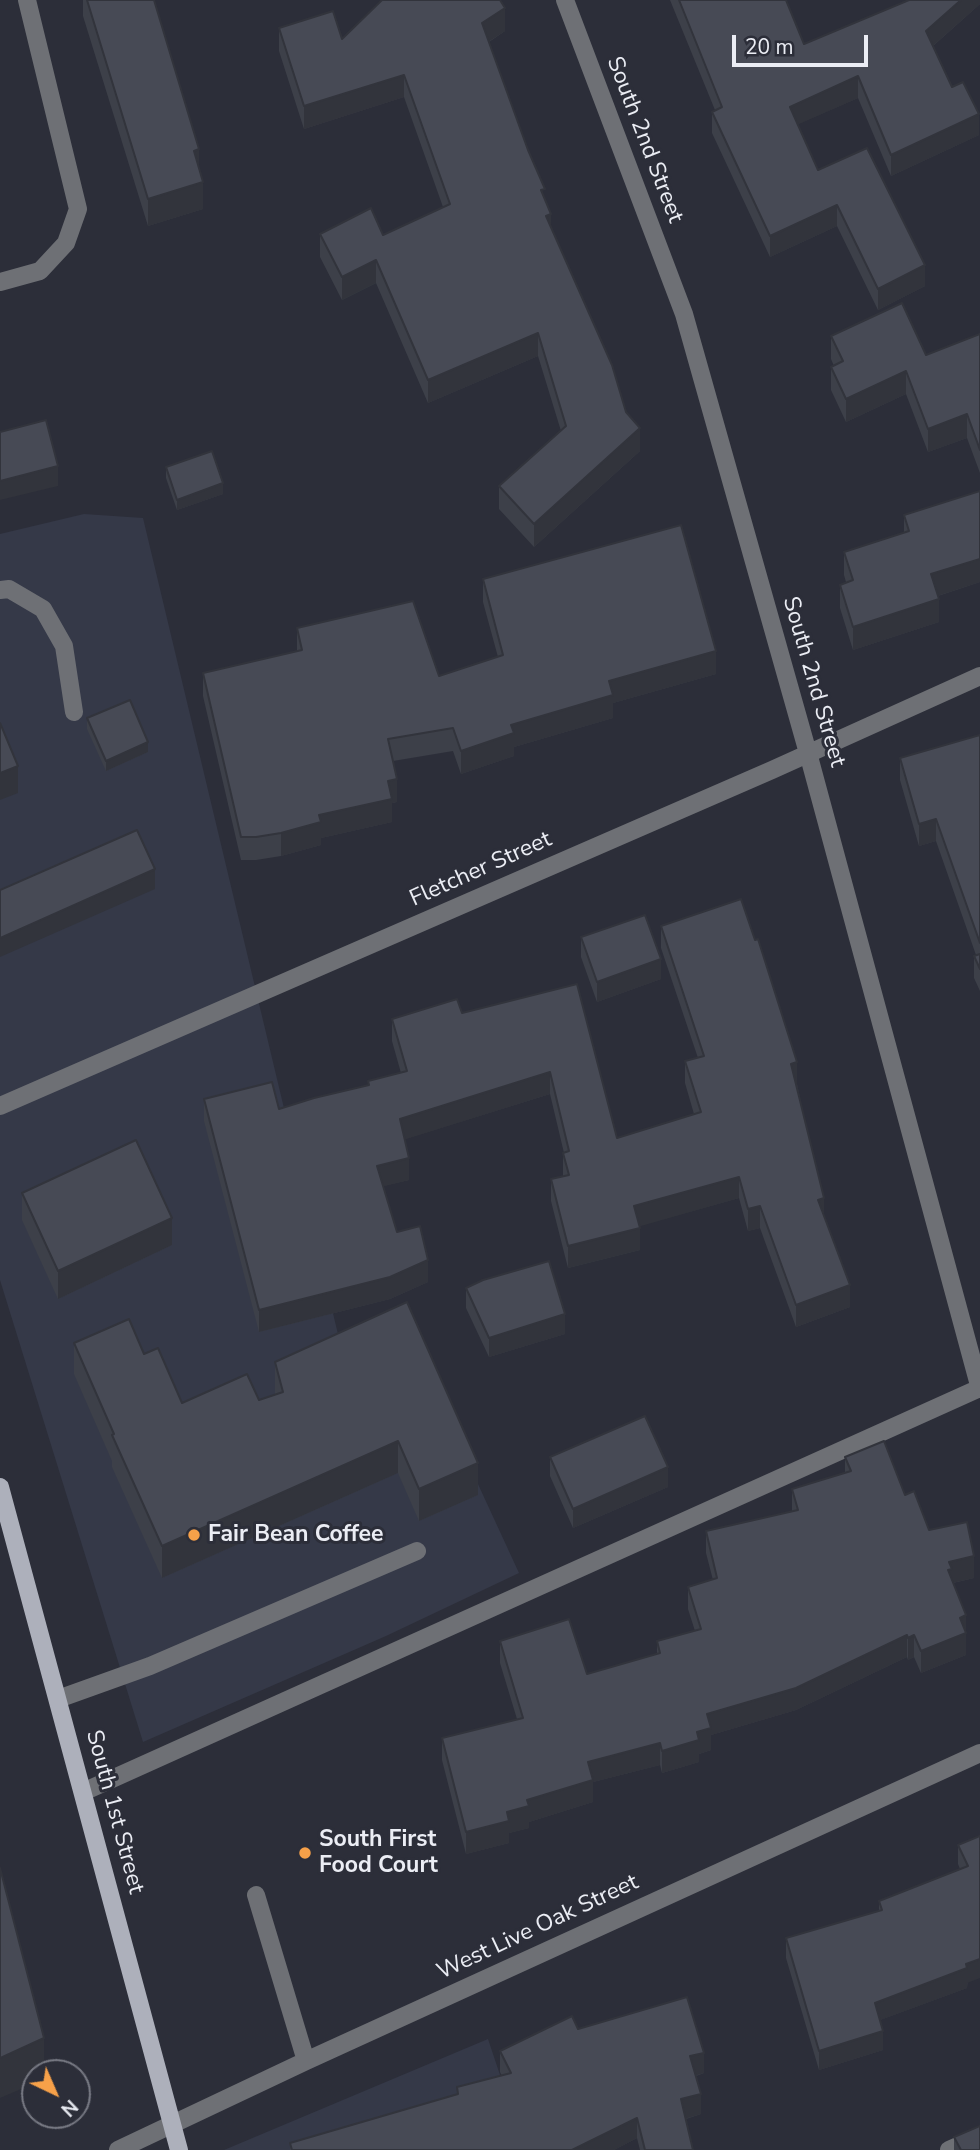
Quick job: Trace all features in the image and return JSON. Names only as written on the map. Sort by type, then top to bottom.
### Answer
[{"type":"main road","name":"South 1st Street","points":[[0,1487],[179,2150]]},
{"type":"street","points":[[0,282],[40,271],[66,243],[78,209],[27,0]]},
{"type":"street","name":"South 2nd Street","points":[[565,0],[684,314],[808,753],[980,1388]]},
{"type":"street","points":[[0,590],[9,589],[43,609],[64,646],[74,712]]},
{"type":"street","name":"Fletcher Street","points":[[0,1106],[980,676]]},
{"type":"street","points":[[83,1791],[980,1388]]},
{"type":"street","points":[[58,1699],[149,1666],[417,1550]]},
{"type":"street","name":"West Live Oak Street","points":[[118,2150],[306,2061],[980,1753]]},
{"type":"street","points":[[256,1895],[306,2061]]},
{"type":"street","points":[[949,2150],[980,2136]]},
{"type":"shaded area","points":[[84,514],[143,518],[342,1351],[406,1328],[519,1573],[386,1636],[143,1742],[0,1280],[0,534]]},
{"type":"shaded area","points":[[488,2039],[525,2150],[224,2150]]},
{"type":"building","points":[[87,0],[154,0],[199,149],[194,151],[203,182],[148,199]]},
{"type":"building","points":[[382,0],[500,0],[505,8],[482,23],[545,189],[541,190],[551,214],[546,216],[612,365],[626,412],[640,428],[534,524],[499,486],[566,426],[538,333],[428,380],[376,260],[342,277],[320,234],[371,208],[383,235],[450,204],[404,75],[304,106],[279,28],[333,11],[342,39]]},
{"type":"building","points":[[679,0],[786,0],[804,44],[909,0],[961,0],[926,31],[952,87],[963,82],[979,114],[891,155],[858,76],[790,107],[818,170],[867,148],[925,265],[878,289],[837,205],[770,236],[712,112],[722,107]]},
{"type":"building","points":[[902,303],[926,355],[980,334],[980,450],[967,414],[928,429],[906,371],[846,399],[831,367],[843,361],[831,336]]},
{"type":"building","points":[[46,420],[58,466],[0,481],[0,432]]},
{"type":"building","points":[[212,451],[223,483],[177,500],[166,467]]},
{"type":"building","points":[[980,491],[980,559],[931,574],[939,599],[853,627],[840,585],[853,580],[844,552],[909,531],[904,515]]},
{"type":"building","points":[[681,525],[716,651],[609,681],[613,695],[511,725],[514,733],[461,751],[453,728],[388,739],[397,779],[388,781],[392,799],[319,815],[321,822],[281,833],[241,837],[203,673],[302,650],[297,628],[413,601],[439,676],[503,655],[483,579]]},
{"type":"building","points":[[130,700],[148,742],[106,761],[87,718]]},
{"type":"building","points":[[0,723],[18,766],[0,773]]},
{"type":"building","points":[[980,735],[980,943],[936,819],[919,824],[900,758]]},
{"type":"building","points":[[137,830],[155,869],[0,938],[0,890]]},
{"type":"building","points":[[741,899],[755,940],[758,939],[797,1062],[791,1064],[824,1198],[818,1200],[850,1285],[796,1305],[760,1206],[748,1209],[739,1177],[634,1206],[640,1228],[568,1246],[551,1179],[569,1175],[563,1153],[569,1151],[550,1072],[400,1119],[409,1158],[377,1166],[397,1232],[420,1226],[428,1260],[390,1277],[259,1310],[204,1099],[272,1082],[279,1109],[369,1085],[368,1081],[407,1071],[392,1019],[457,999],[462,1013],[577,984],[617,1138],[701,1112],[685,1061],[704,1056],[661,926]]},
{"type":"building","points":[[645,915],[661,959],[597,982],[581,937]]},
{"type":"building","points":[[980,954],[980,969],[974,956]]},
{"type":"building","points":[[136,1140],[172,1218],[58,1271],[22,1193]]},
{"type":"building","points":[[549,1261],[565,1314],[489,1338],[466,1288],[483,1280]]},
{"type":"building","points":[[407,1302],[478,1463],[419,1489],[398,1441],[162,1546],[74,1343],[129,1319],[144,1354],[158,1348],[182,1403],[247,1374],[259,1400],[283,1392],[275,1362]]},
{"type":"building","points":[[645,1416],[668,1467],[573,1509],[550,1457]]},
{"type":"building","points":[[884,1441],[905,1495],[914,1491],[929,1530],[967,1522],[974,1556],[949,1562],[952,1569],[948,1570],[966,1615],[960,1618],[966,1633],[921,1651],[914,1635],[908,1638],[907,1635],[796,1688],[707,1714],[711,1728],[697,1732],[699,1740],[662,1751],[660,1743],[588,1762],[593,1780],[527,1800],[529,1806],[507,1812],[509,1821],[466,1832],[442,1738],[523,1718],[500,1641],[569,1619],[587,1674],[660,1653],[657,1641],[701,1629],[688,1587],[717,1578],[706,1531],[798,1510],[792,1489],[851,1471],[845,1457]]},
{"type":"building","points":[[980,1836],[980,1959],[966,1964],[967,1968],[875,2003],[883,2031],[819,2051],[786,1938],[882,1910],[879,1901],[968,1866],[958,1845]]},
{"type":"building","points":[[0,1868],[44,2038],[0,2058]]},
{"type":"building","points":[[687,1997],[704,2053],[690,2056],[701,2094],[681,2099],[693,2150],[645,2150],[637,2118],[572,2150],[292,2150],[290,2143],[458,2094],[457,2087],[511,2073],[500,2051],[572,2016],[578,2029]]},
{"type":"building","points":[[980,2126],[980,2150],[961,2150],[954,2137]]},
{"type":"place","name":"Fair Bean Coffee","points":[[194,1535]]},
{"type":"place","name":"South First Food Court","points":[[305,1853]]}]
